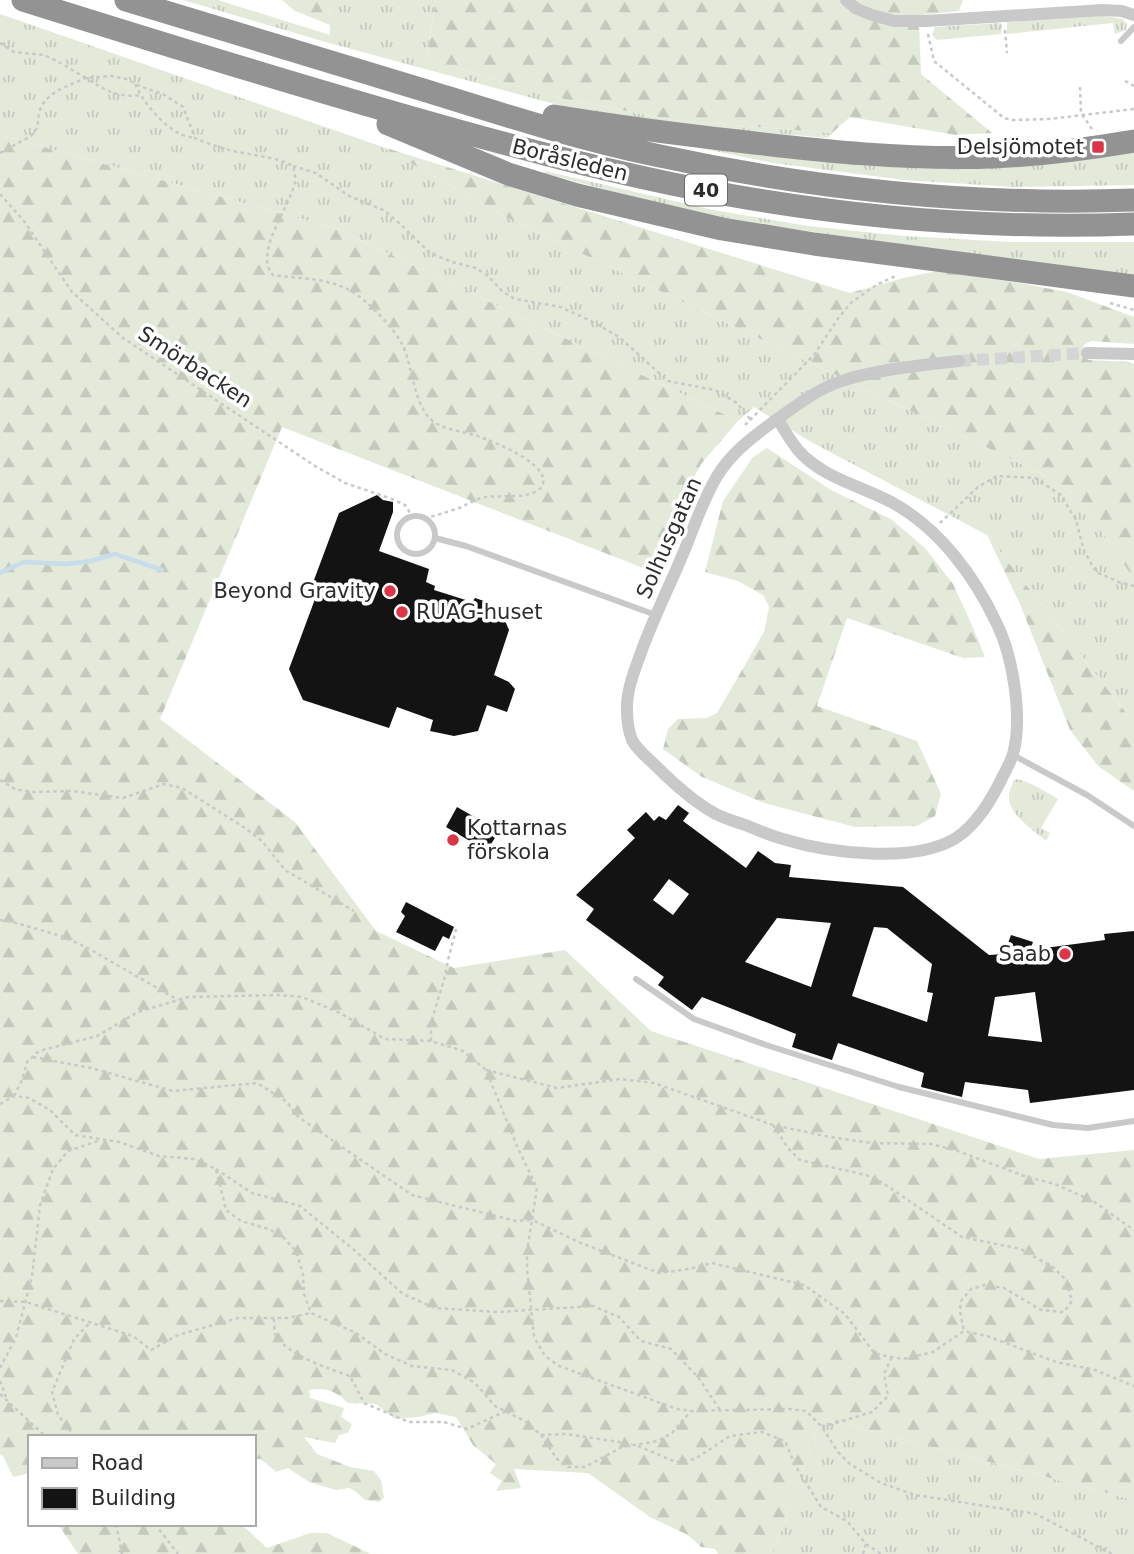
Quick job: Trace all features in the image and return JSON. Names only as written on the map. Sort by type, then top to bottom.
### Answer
[{"type":"highway","name":"Boråsleden","points":[[23,0],[299,86],[550,156],[646,178],[731,195],[909,219],[999,225],[1134,224]]},
{"type":"highway","name":"Boråsleden","points":[[126,0],[563,132],[652,155],[822,185],[912,195],[992,201],[1134,200]]},
{"type":"highway","points":[[299,86],[508,174],[665,217],[814,244],[1134,286]]},
{"type":"highway","points":[[454,99],[691,136],[794,148],[903,156],[990,157],[1053,153],[1134,141]]},
{"type":"street","points":[[846,0],[857,9],[894,21],[1103,10],[1134,15]]},
{"type":"street","points":[[1087,353],[1134,354]]},
{"type":"street","name":"Solhusgatan","points":[[778,419],[800,452],[819,468],[897,505],[931,531],[956,556],[981,593],[999,627],[1012,667],[1016,703],[1013,755],[990,800],[968,829],[953,840],[931,848],[873,855],[828,849],[784,840],[715,814],[667,776],[633,742],[626,708],[635,669],[705,499],[718,475],[738,449],[778,419],[814,394],[837,383],[899,369],[959,361]]},
{"type":"lane","points":[[1121,41],[1134,27]]},
{"type":"lane","points":[[412,516],[426,518],[435,530],[432,545],[420,553],[406,551],[397,539],[400,525],[412,516]]},
{"type":"lane","name":"Solhusgatan","points":[[435,538],[466,546],[656,615]]},
{"type":"lane","points":[[1013,755],[1087,795],[1134,826]]},
{"type":"lane","points":[[636,979],[694,1019],[899,1087],[1053,1125],[1088,1128],[1134,1121]]},
{"type":"path","points":[[1004,16],[1007,53]]},
{"type":"path","points":[[926,21],[934,61],[1004,118],[1049,119],[1134,109]]},
{"type":"path","points":[[0,43],[14,52],[44,55],[108,92],[125,97],[140,95]]},
{"type":"path","points":[[0,153],[31,136],[38,127],[40,107],[50,96],[86,78],[111,76],[163,94],[183,107],[195,138]]},
{"type":"path","points":[[1125,81],[1134,86]]},
{"type":"path","points":[[135,84],[140,95],[180,135],[223,148],[280,159],[316,173],[349,196],[383,210],[430,253],[477,268],[503,292],[515,299],[561,307],[595,323],[619,337],[667,381],[715,390],[737,404],[750,419]]},
{"type":"path","points":[[1080,87],[1082,115],[1095,134]]},
{"type":"path","points":[[293,166],[296,180],[271,236],[267,260],[272,275],[326,281],[351,291],[377,312],[401,343],[410,364],[414,389],[429,417],[439,425],[481,438],[520,455],[541,471],[542,486],[535,492],[483,497],[426,518]]},
{"type":"path","name":"Smörbacken","points":[[0,194],[24,221],[72,292],[123,338],[315,466],[345,483],[405,505],[412,516]]},
{"type":"path","points":[[931,531],[978,487],[997,475],[1035,478],[1061,495],[1076,520],[1084,551],[1096,572],[1134,586]]},
{"type":"path","points":[[0,780],[15,789],[32,792],[72,791],[122,798],[164,784],[182,788],[246,828],[262,841],[285,870],[354,911]]},
{"type":"path","points":[[0,920],[61,936],[86,947],[178,1000]]},
{"type":"path","points":[[431,1041],[431,1023],[457,926]]},
{"type":"path","points":[[14,1097],[27,1062],[39,1051],[97,1036],[138,1012],[188,997],[302,997],[340,1013],[385,1039],[431,1041],[463,1051],[486,1070],[557,1088],[620,1079],[654,1083],[773,1125],[872,1143],[931,1144],[955,1150],[1027,1177],[1055,1184],[1093,1202],[1134,1230]]},
{"type":"path","points":[[32,1057],[91,1068],[173,1091],[257,1083],[287,1102],[296,1116],[412,1195],[516,1221],[531,1220],[581,1243],[659,1273],[712,1263],[804,1286],[845,1314],[875,1354],[903,1359],[933,1352],[964,1331],[986,1336],[1056,1362],[1094,1370],[1134,1386]]},
{"type":"path","points":[[486,1070],[537,1188],[527,1251],[534,1337],[545,1356],[559,1366],[677,1409],[806,1411],[850,1464],[881,1483],[915,1495],[1036,1514],[1112,1554]]},
{"type":"path","points":[[0,1104],[14,1097],[29,1098],[50,1110],[75,1136],[119,1142],[159,1156],[194,1159],[216,1169],[252,1193],[300,1206],[403,1294],[435,1308],[498,1312],[593,1306],[619,1317],[641,1341],[671,1349],[698,1377],[720,1410]]},
{"type":"path","points":[[773,1125],[788,1148],[800,1160],[866,1175],[883,1183],[961,1237],[1021,1249],[1054,1268],[1066,1280],[1072,1301],[1064,1312],[1041,1310],[1004,1288],[985,1285],[971,1289],[961,1301],[964,1331]]},
{"type":"path","points":[[0,1368],[16,1337],[26,1302],[32,1277],[40,1205],[53,1169],[68,1151],[102,1140]]},
{"type":"path","points":[[216,1169],[226,1210],[241,1221],[270,1229],[283,1237],[296,1251],[303,1275],[303,1294],[311,1313]]},
{"type":"path","points":[[0,1301],[26,1302],[133,1335],[151,1350],[178,1335],[238,1318],[287,1318],[311,1313],[356,1333],[385,1354],[412,1366],[452,1370],[475,1383],[495,1406],[525,1421],[541,1435],[557,1460],[569,1467],[585,1467],[622,1447],[658,1441],[672,1433],[692,1411]]},
{"type":"path","points":[[274,1318],[275,1334],[288,1348],[318,1365],[350,1376],[364,1403],[409,1422],[444,1422],[467,1429],[506,1411]]},
{"type":"path","points":[[73,1435],[58,1415],[52,1392],[74,1339],[90,1323]]},
{"type":"path","points":[[822,1427],[872,1412],[888,1396],[884,1374],[892,1357]]},
{"type":"path","points":[[0,1381],[7,1400]]},
{"type":"path","points":[[0,1394],[44,1435]]},
{"type":"path","points":[[541,1435],[566,1434],[636,1445],[676,1462],[695,1459],[730,1436],[762,1432],[785,1441],[795,1465],[821,1507],[846,1521],[866,1544],[881,1554]]},
{"type":"path","points":[[116,1526],[122,1554]]},
{"type":"path","points":[[157,1526],[178,1554]]},
{"type":"path","points":[[863,1554],[866,1544]]},
{"type":"green space","points":[[183,0],[218,0],[330,35],[329,0],[436,0],[426,58],[549,96],[673,120],[832,133],[828,138],[669,124],[562,106]]},
{"type":"green space","points":[[282,0],[329,0],[330,25],[295,11]]},
{"type":"green space","points":[[436,0],[963,0],[959,11],[923,15],[919,24],[921,74],[992,133],[956,135],[850,117],[832,133],[673,120],[549,96],[426,58]]},
{"type":"green space","points":[[0,14],[380,146],[508,218],[1040,473],[1078,497],[1134,579],[1134,723],[987,535],[811,442],[754,407],[738,421],[337,229],[0,135]]},
{"type":"green space","points":[[1099,15],[1123,19],[1127,24],[1126,30],[1115,34],[1113,23],[1007,34],[1007,22]]},
{"type":"green space","points":[[1002,24],[1001,34],[937,40],[932,35],[935,27]]},
{"type":"green space","points":[[0,135],[337,229],[738,421],[701,464],[646,569],[282,427],[160,719],[295,822],[376,931],[454,968],[565,950],[651,1031],[1039,1159],[1134,1150],[1134,1500],[821,1418],[773,1554],[718,1554],[715,1549],[701,1547],[688,1535],[650,1517],[588,1473],[514,1469],[521,1488],[496,1491],[502,1481],[490,1473],[496,1464],[473,1445],[456,1417],[435,1413],[395,1419],[376,1404],[348,1403],[339,1395],[321,1389],[309,1390],[310,1398],[344,1408],[341,1417],[352,1424],[348,1433],[339,1435],[335,1443],[304,1437],[317,1454],[350,1467],[374,1471],[381,1480],[384,1498],[379,1502],[365,1500],[349,1488],[336,1490],[309,1482],[288,1468],[276,1472],[261,1459],[256,1459],[256,1435],[28,1435],[28,1473],[13,1477],[0,1455]]},
{"type":"green space","points":[[685,145],[1134,151],[1134,185],[1014,187],[904,180],[773,163]]},
{"type":"green space","points":[[380,146],[850,293],[937,271],[1067,292],[1134,317],[1134,344],[1091,341],[1084,345],[1082,356],[1089,360],[1134,364],[1134,579],[1078,497],[1040,473],[508,218]]},
{"type":"green space","points":[[545,171],[713,210],[808,226],[904,236],[1011,242],[1134,242],[1134,276],[704,215],[544,173]]},
{"type":"green space","points":[[767,448],[831,490],[891,519],[925,548],[953,584],[985,657],[963,658],[847,618],[817,706],[917,741],[941,794],[935,816],[917,826],[855,827],[764,803],[702,777],[663,749],[668,729],[678,719],[707,718],[717,713],[764,632],[769,607],[763,595],[738,581],[705,572],[723,501],[753,457]]},
{"type":"green space","points":[[987,535],[1134,723],[1134,791],[1098,766],[1070,730],[1020,604]]},
{"type":"green space","points":[[1017,779],[1058,799],[1041,828],[1050,833],[1046,841],[1023,822],[1010,804],[1009,795],[1014,780]]},
{"type":"green space","points":[[821,1418],[1134,1500],[1134,1554],[773,1554]]},
{"type":"green space","points":[[59,1526],[243,1526],[267,1548],[310,1533],[327,1533],[371,1554],[78,1554]]},
{"type":"building","name":"RUAG-huset","points":[[377,495],[383,500],[393,502],[393,512],[379,551],[429,569],[426,582],[435,586],[434,590],[472,602],[475,598],[487,602],[485,608],[503,616],[509,630],[494,675],[509,682],[515,689],[507,712],[487,705],[478,731],[454,736],[430,731],[433,720],[397,707],[389,728],[303,700],[289,669],[315,599],[311,588],[339,513]]},
{"type":"building","name":"Saab","points":[[678,805],[689,813],[683,821],[746,868],[758,851],[775,863],[791,865],[789,877],[903,887],[989,955],[1004,954],[1011,935],[1033,942],[1030,950],[1105,940],[1104,934],[1134,931],[1134,1090],[1030,1103],[1028,1090],[965,1082],[962,1097],[921,1087],[924,1073],[838,1043],[832,1060],[792,1047],[796,1034],[702,997],[692,1010],[658,985],[664,977],[586,920],[594,909],[576,895],[635,838],[627,830],[646,812],[654,821],[659,816],[666,820]],"holes":[[[669,879],[689,894],[673,915],[653,900]],[[777,918],[831,923],[811,987],[745,962]],[[874,927],[887,928],[932,964],[927,992],[933,993],[927,1022],[852,996]],[[1035,992],[1042,1042],[988,1036],[995,997]]]},
{"type":"building","points":[[457,807],[499,831],[487,851],[446,827]]},
{"type":"building","points":[[406,902],[454,927],[449,939],[443,936],[435,951],[396,932],[405,916],[401,912]]},
{"type":"waterway","points":[[0,573],[24,562],[66,564],[115,554],[162,570]]},
{"type":"tunnel","points":[[959,361],[1087,353]]},
{"type":"place","name":"Delsjömotet","points":[[1098,147]]},
{"type":"place","name":"Beyond Gravity","points":[[390,591]]},
{"type":"place","name":"RUAG-huset","points":[[402,612]]},
{"type":"place","name":"Kottarnas förskola","points":[[453,840]]},
{"type":"place","name":"Saab","points":[[1065,954]]}]
